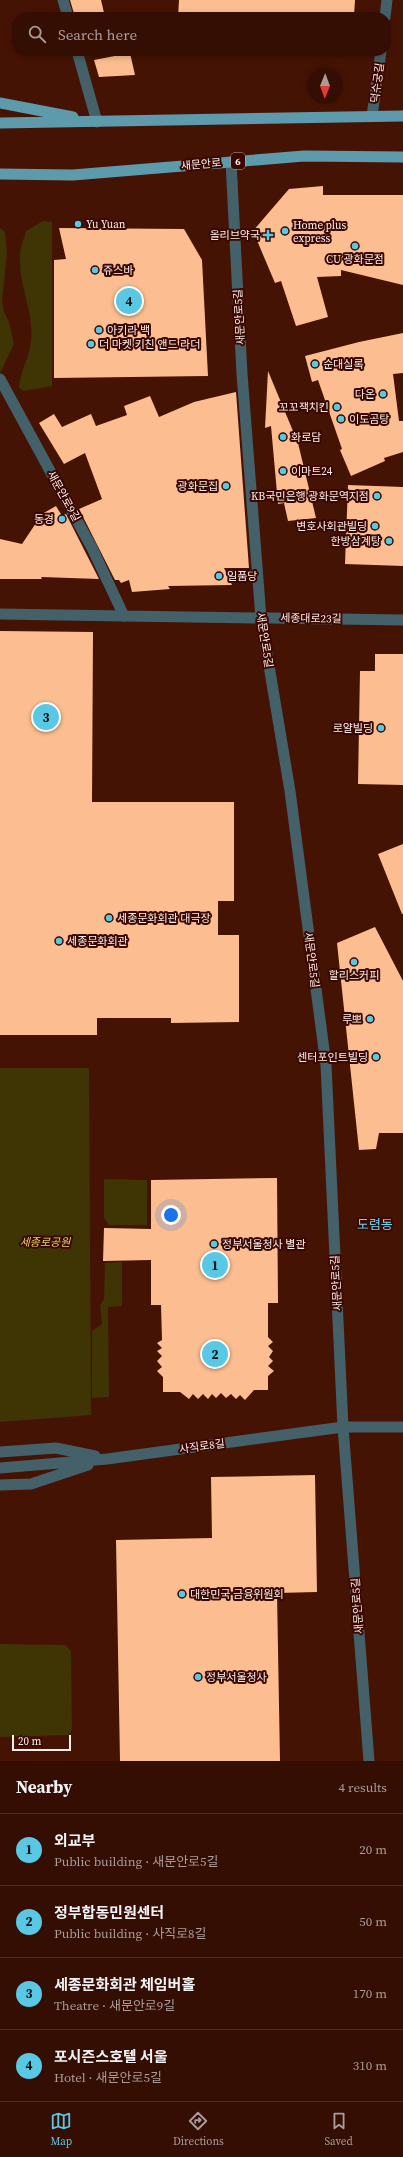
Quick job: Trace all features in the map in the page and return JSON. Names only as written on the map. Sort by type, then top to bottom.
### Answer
[{"type":"main road","points":[[0,102],[97,122]]},
{"type":"main road","points":[[0,122],[97,122],[403,116]]},
{"type":"main road","name":"새문안로","points":[[0,174],[73,175],[304,156],[403,157]]},
{"type":"street","points":[[63,0],[67,12]]},
{"type":"street","points":[[386,12],[387,0]]},
{"type":"street","points":[[78,56],[97,122]]},
{"type":"street","name":"덕수궁길","points":[[372,116],[380,56]]},
{"type":"street","name":"새문안로5길","points":[[231,162],[242,380],[261,618],[290,791],[326,1065],[344,1427],[369,1761]]},
{"type":"street","name":"새문안로9길","points":[[0,379],[92,548],[124,616]]},
{"type":"street","name":"세종대로23길","points":[[0,614],[403,620]]},
{"type":"street","name":"사직로8길","points":[[0,1468],[107,1459],[344,1427],[403,1427]]},
{"type":"street","points":[[0,1452],[56,1448],[107,1459]]},
{"type":"street","points":[[0,1485],[31,1484],[107,1459]]},
{"type":"green space","points":[[43,221],[52,222],[52,386],[24,391],[19,388],[21,376],[29,352],[31,329],[21,276],[20,252],[26,231]]},
{"type":"green space","points":[[0,228],[5,232],[7,253],[2,301],[14,344],[0,373]]},
{"type":"green space","name":"세종로공원","points":[[0,1068],[89,1068],[91,1415],[0,1422]]},
{"type":"green space","points":[[104,1179],[147,1180],[147,1225],[109,1225],[104,1218]]},
{"type":"green space","points":[[122,1262],[122,1306],[108,1307],[109,1397],[92,1398],[92,1331],[102,1324],[100,1305],[104,1299],[105,1263]]},
{"type":"green space","points":[[0,1644],[65,1645],[71,1651],[72,1729],[69,1735],[0,1737]]},
{"type":"building","points":[[70,0],[101,0],[104,12],[74,12]]},
{"type":"building","points":[[179,0],[355,0],[354,12],[178,12]]},
{"type":"building","points":[[115,56],[131,56],[135,75],[99,77],[94,60]]},
{"type":"building","points":[[323,186],[323,195],[403,195],[403,285],[341,270],[341,276],[317,277],[328,317],[296,326],[281,281],[275,283],[253,231],[289,189]]},
{"type":"building","points":[[59,228],[184,229],[202,260],[208,376],[54,378],[54,260],[66,259]]},
{"type":"building","points":[[403,333],[403,373],[393,374],[399,421],[403,421],[403,452],[384,458],[385,461],[351,476],[340,450],[342,449],[318,380],[312,382],[305,356],[359,342]]},
{"type":"building","points":[[268,371],[298,443],[316,518],[288,521],[284,503],[278,504],[271,426],[265,428]]},
{"type":"building","points":[[236,392],[249,568],[224,568],[232,585],[168,586],[170,589],[132,592],[129,580],[121,583],[119,580],[115,580],[79,509],[102,499],[85,453],[64,464],[39,423],[54,414],[62,427],[91,414],[96,426],[127,415],[124,406],[150,396],[159,417],[194,402]]},
{"type":"building","name":"변호사회관빌딩","points":[[348,485],[403,487],[403,566],[345,564]]},
{"type":"building","points":[[56,506],[62,516],[66,514],[99,579],[41,577],[42,579],[0,579],[0,539],[22,544],[42,514]]},
{"type":"building","name":"세종문화회관 대극장","points":[[0,631],[93,632],[92,802],[234,802],[234,901],[218,901],[218,935],[239,935],[239,1022],[171,1023],[171,1018],[97,1018],[97,1035],[0,1035]]},
{"type":"building","name":"로얄빌딩","points":[[375,654],[403,654],[403,785],[358,784],[360,671],[375,671]]},
{"type":"building","points":[[403,844],[403,914],[402,914],[378,854]]},
{"type":"building","name":"센터포인트빌딩","points":[[375,927],[403,981],[403,1133],[379,1133],[376,1149],[359,1150],[337,943]]},
{"type":"building","points":[[277,1178],[278,1303],[268,1303],[268,1337],[273,1342],[268,1346],[273,1351],[269,1357],[273,1361],[268,1366],[274,1371],[268,1376],[268,1390],[254,1390],[245,1400],[240,1395],[236,1399],[231,1394],[226,1398],[221,1393],[216,1398],[212,1394],[208,1399],[203,1394],[198,1399],[193,1394],[189,1399],[180,1392],[163,1392],[163,1377],[157,1371],[162,1367],[157,1361],[162,1356],[157,1351],[162,1348],[157,1343],[162,1340],[161,1305],[151,1305],[151,1260],[103,1261],[104,1228],[151,1229],[151,1180]]},
{"type":"building","name":"정부서울청사","points":[[315,1475],[317,1592],[277,1593],[280,1761],[120,1761],[116,1540],[212,1538],[211,1477]]},
{"type":"place","name":"Yu Yuan","points":[[78,224]]},
{"type":"place","name":"Home plus express","points":[[285,231]]},
{"type":"place","name":"올리브약국","points":[[268,235]]},
{"type":"place","name":"CU 광화문점","points":[[355,246]]},
{"type":"place","name":"쥬스바","points":[[95,270]]},
{"type":"place","name":"포시즌스호텔 서울","points":[[129,301]]},
{"type":"place","name":"아키라 백","points":[[99,330]]},
{"type":"place","name":"더 마켓 키친 앤드 라더","points":[[91,344]]},
{"type":"place","name":"순대실록","points":[[315,364]]},
{"type":"place","name":"다온","points":[[383,394]]},
{"type":"place","name":"꼬꼬잭치킨","points":[[337,407]]},
{"type":"place","name":"이도곰탕","points":[[341,419]]},
{"type":"place","name":"화로담","points":[[283,437]]},
{"type":"place","name":"이마트24","points":[[283,471]]},
{"type":"place","name":"광화문집","points":[[226,486]]},
{"type":"place","name":"KB국민은행 광화문역지점","points":[[377,496]]},
{"type":"place","name":"동경","points":[[62,519]]},
{"type":"place","name":"변호사회관빌딩","points":[[375,526]]},
{"type":"place","name":"한방삼계탕","points":[[389,541]]},
{"type":"place","name":"일품당","points":[[219,576]]},
{"type":"place","name":"세종문화회관 체임버홀","points":[[46,717]]},
{"type":"place","name":"로얄빌딩","points":[[381,728]]},
{"type":"place","name":"세종문화회관 대극장","points":[[109,918]]},
{"type":"place","name":"세종문화회관","points":[[59,941]]},
{"type":"place","name":"할리스커피","points":[[354,962]]},
{"type":"place","name":"루뽀","points":[[370,1019]]},
{"type":"place","name":"센터포인트빌딩","points":[[376,1057]]},
{"type":"place","name":"정부서울청사 별관","points":[[214,1244]]},
{"type":"place","name":"외교부","points":[[215,1265]]},
{"type":"place","name":"정부합동민원센터","points":[[215,1354]]},
{"type":"place","name":"대한민국 금융위원회","points":[[182,1594]]},
{"type":"place","name":"정부서울청사","points":[[198,1677]]},
{"type":"district","name":"도렴동","points":[[375,1224]]}]
